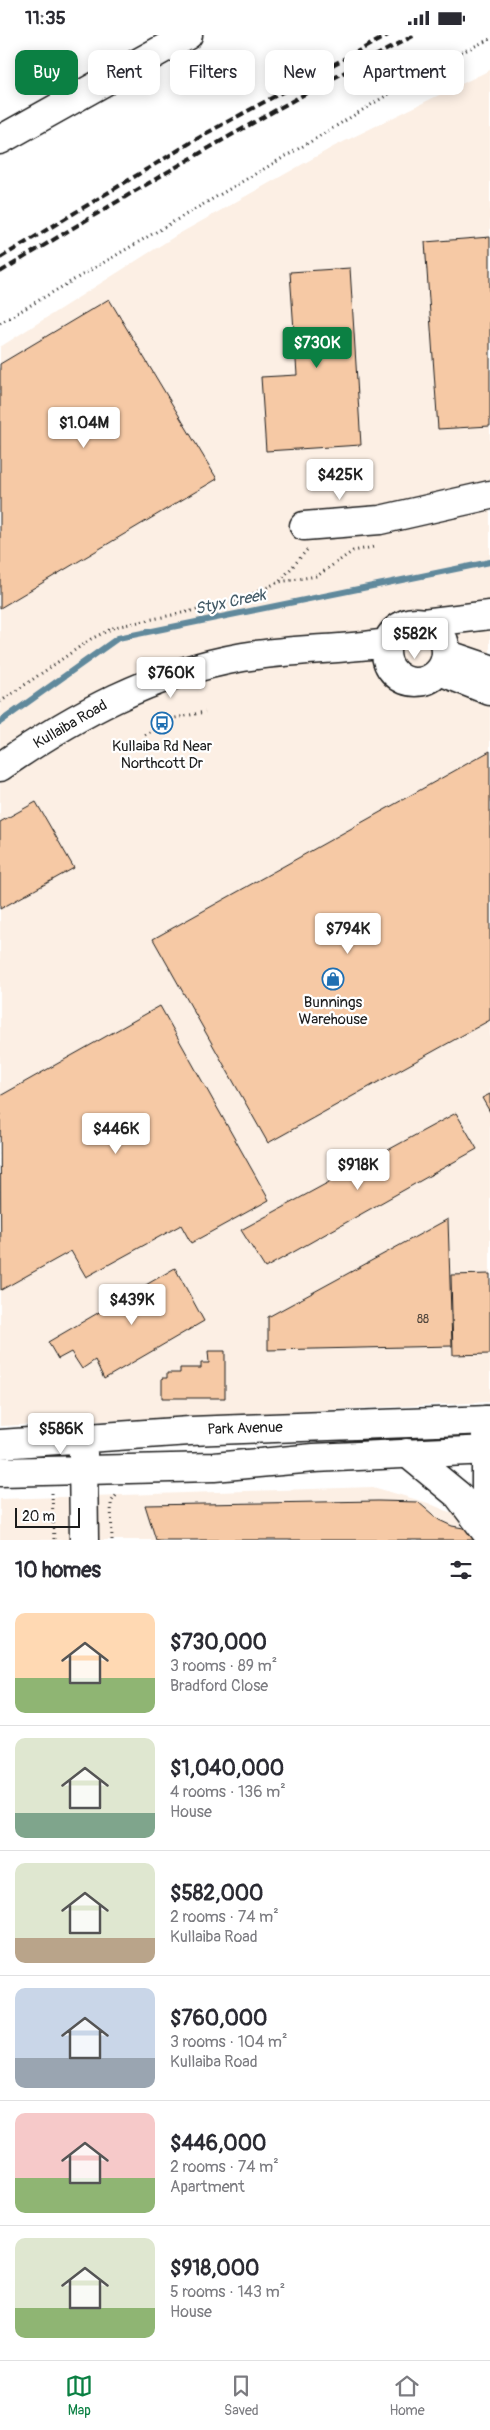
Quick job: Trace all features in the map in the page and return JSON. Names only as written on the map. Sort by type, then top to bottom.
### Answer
[{"type":"main road","points":[[0,140],[188,35]]},
{"type":"main road","points":[[304,526],[380,520],[490,495]]},
{"type":"main road","points":[[388,655],[394,632],[405,624],[490,615]]},
{"type":"main road","points":[[423,623],[438,631],[443,638],[444,658]]},
{"type":"main road","points":[[444,658],[490,626]]},
{"type":"main road","name":"Kullaiba Road","points":[[0,767],[83,713],[135,689],[242,657],[298,650],[348,649],[388,655],[393,672],[414,682],[431,678],[444,658]]},
{"type":"main road","points":[[444,658],[490,669]]},
{"type":"main road","points":[[444,658],[490,691]]},
{"type":"main road","points":[[407,1453],[458,1495],[486,1532],[488,1420]]},
{"type":"main road","name":"Park Avenue","points":[[0,1444],[190,1431],[488,1420]]},
{"type":"main road","points":[[82,1439],[84,1540]]},
{"type":"main road","points":[[0,1472],[214,1467],[314,1458],[488,1450]]},
{"type":"path","points":[[0,323],[310,142],[443,61],[490,39]]},
{"type":"path","points":[[0,702],[91,639],[115,627],[234,602],[279,582],[317,577],[353,551],[381,545]]},
{"type":"path","points":[[145,735],[175,718],[205,711]]},
{"type":"path","points":[[112,1540],[111,1502],[121,1488]]},
{"type":"path","points":[[52,1490],[54,1540]]},
{"type":"shaded area","points":[[490,70],[490,1402],[0,1426],[0,347],[177,235],[333,147],[439,95],[464,95],[464,83]]},
{"type":"shaded area","points":[[373,1487],[428,1503],[454,1514],[490,1513],[490,1540],[0,1540],[0,1499]]},
{"type":"building","points":[[490,237],[490,426],[438,429],[425,242]]},
{"type":"building","points":[[350,268],[361,445],[266,451],[261,377],[297,375],[290,272]]},
{"type":"building","points":[[109,299],[217,479],[0,608],[0,364]]},
{"type":"building","name":"Bunnings Warehouse","points":[[490,751],[490,1020],[268,1143],[153,939]]},
{"type":"building","points":[[36,802],[74,868],[0,909],[0,822]]},
{"type":"building","points":[[160,1006],[269,1200],[191,1243],[181,1225],[86,1277],[71,1251],[1,1290],[0,1096]]},
{"type":"building","points":[[490,1094],[490,1112],[482,1098]]},
{"type":"building","points":[[456,1113],[477,1149],[265,1268],[241,1230]]},
{"type":"building","points":[[448,1219],[452,1346],[268,1350],[268,1317]]},
{"type":"building","points":[[175,1268],[204,1321],[104,1379],[95,1360],[82,1369],[71,1352],[58,1359],[48,1342]]},
{"type":"building","points":[[490,1274],[490,1354],[453,1355],[451,1275]]},
{"type":"building","points":[[208,1351],[225,1351],[225,1398],[162,1398],[162,1378],[167,1378],[167,1373],[180,1373],[180,1368],[201,1368],[201,1363],[209,1363]]},
{"type":"building","points":[[418,1502],[439,1520],[452,1526],[486,1532],[490,1540],[156,1540],[145,1505]]},
{"type":"waterway","name":"Styx Creek","points":[[0,722],[118,638],[490,562]]},
{"type":"railway","points":[[0,258],[205,134],[388,35]]},
{"type":"railway","points":[[0,272],[205,150],[415,35]]},
{"type":"place","name":"Kullaiba Rd Near Northcott Dr","points":[[162,723]]},
{"type":"place","name":"Bunnings Warehouse","points":[[333,979]]}]
